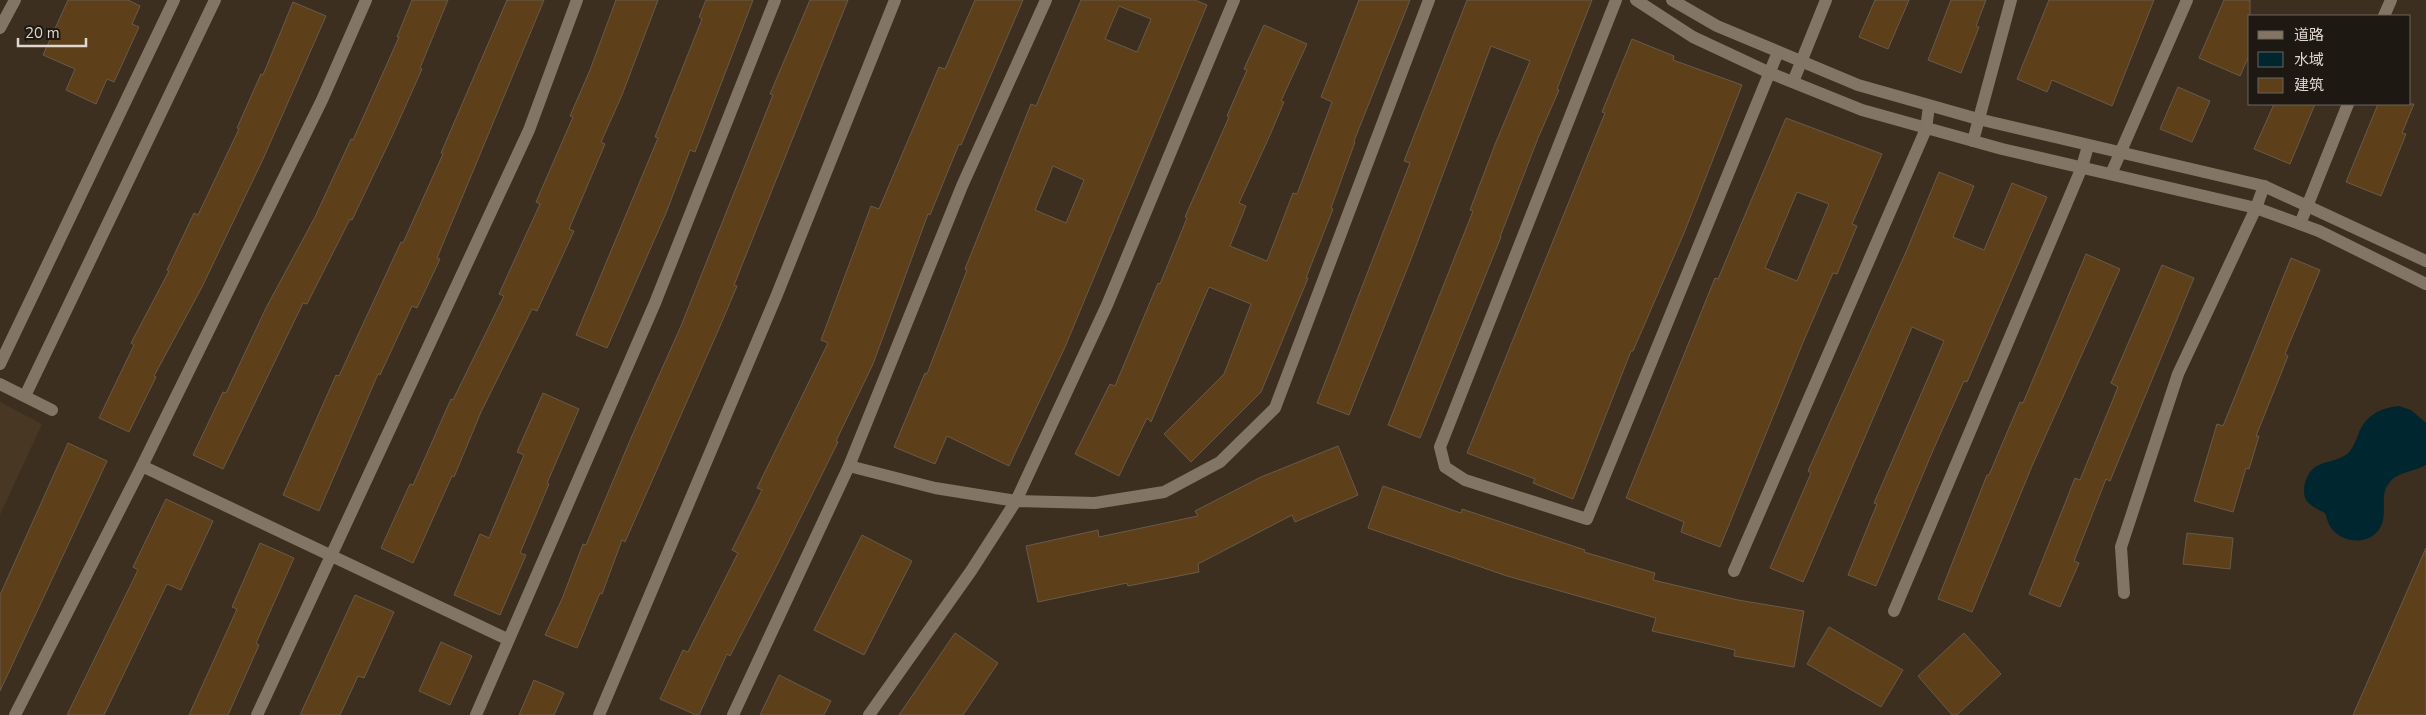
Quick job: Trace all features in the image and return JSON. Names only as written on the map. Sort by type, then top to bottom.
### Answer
[{"type":"street","points":[[0,28],[15,0]]},
{"type":"street","points":[[0,364],[174,0]]},
{"type":"street","points":[[25,396],[214,0]]},
{"type":"street","points":[[15,715],[142,466],[322,100],[366,0]]},
{"type":"street","points":[[257,715],[330,555],[530,130],[577,0]]},
{"type":"street","points":[[476,715],[507,639],[655,303],[775,0]]},
{"type":"street","points":[[599,715],[776,297],[895,0]]},
{"type":"street","points":[[733,715],[849,466],[962,186],[1046,0]]},
{"type":"street","points":[[869,715],[971,571],[1016,502],[1107,305],[1234,0]]},
{"type":"street","points":[[849,466],[935,488],[1016,502],[1095,503],[1164,492],[1220,462],[1274,408],[1430,0]]},
{"type":"street","points":[[1616,0],[1440,447],[1445,467],[1465,480],[1587,518],[1778,52]]},
{"type":"street","points":[[1636,0],[1650,4],[1693,37],[1770,73],[1862,110],[1973,141],[2256,208],[2300,224],[2426,284]]},
{"type":"street","points":[[1672,0],[1717,26],[1858,86],[1978,119],[2264,186],[2426,261]]},
{"type":"street","points":[[1793,82],[1826,0]]},
{"type":"street","points":[[1973,141],[2011,0]]},
{"type":"street","points":[[2111,174],[2187,0]]},
{"type":"street","points":[[2384,15],[2391,0]]},
{"type":"street","points":[[2300,224],[2306,204],[2348,105]]},
{"type":"street","points":[[1734,572],[1926,129],[1930,106]]},
{"type":"street","points":[[1894,611],[2082,167],[2088,146]]},
{"type":"street","points":[[2124,593],[2121,547],[2178,374],[2256,208],[2264,186]]},
{"type":"street","points":[[0,384],[52,410]]},
{"type":"street","points":[[142,466],[507,639]]},
{"type":"shaded area","points":[[0,402],[42,424],[0,515]]},
{"type":"water","points":[[2399,406],[2411,410],[2426,423],[2426,465],[2401,474],[2389,483],[2384,494],[2383,519],[2378,531],[2373,536],[2360,540],[2347,539],[2331,528],[2325,513],[2312,506],[2306,500],[2304,487],[2307,478],[2318,465],[2341,458],[2349,452],[2361,428],[2374,414]]},
{"type":"building","points":[[68,0],[128,0],[140,6],[132,24],[139,27],[114,82],[107,79],[96,104],[66,90],[75,69],[43,55]]},
{"type":"building","points":[[412,0],[448,0],[420,68],[422,69],[352,220],[350,219],[307,304],[303,303],[223,469],[193,455],[223,392],[226,393],[266,308],[315,217],[351,139],[353,140],[399,37],[397,37]]},
{"type":"building","points":[[507,0],[544,0],[437,258],[440,259],[417,308],[412,306],[380,375],[378,374],[319,511],[283,495],[336,375],[339,376],[401,242],[403,243],[443,154],[441,153]]},
{"type":"building","points":[[616,0],[658,0],[622,95],[601,142],[605,144],[569,229],[574,231],[537,311],[532,309],[481,412],[454,477],[452,476],[413,563],[381,548],[410,484],[413,485],[451,399],[453,400],[504,296],[499,294],[540,204],[536,202],[573,117],[570,116],[590,70]]},
{"type":"building","points":[[706,0],[753,0],[695,152],[690,150],[666,213],[607,348],[576,335],[658,138],[655,137],[702,19],[699,17]]},
{"type":"building","points":[[810,0],[848,0],[734,285],[737,286],[625,542],[622,540],[602,594],[600,593],[577,648],[545,635],[562,599],[583,544],[586,545],[681,326],[773,95],[770,94]]},
{"type":"building","points":[[975,0],[1023,0],[961,145],[959,144],[930,215],[928,214],[873,364],[836,441],[838,442],[730,656],[727,654],[699,715],[696,715],[660,699],[683,650],[688,652],[738,553],[732,550],[762,490],[757,488],[828,343],[821,340],[871,206],[879,209],[939,67],[945,69]]},
{"type":"building","points":[[1081,0],[1195,0],[1207,5],[1065,347],[1009,466],[947,436],[935,464],[894,447],[925,373],[927,374],[967,270],[965,269],[1031,104],[1036,106]],"holes":[[[1119,6],[1151,19],[1137,52],[1105,39]],[[1053,166],[1084,180],[1066,223],[1035,210]]]},
{"type":"building","points":[[1359,0],[1410,0],[1354,141],[1331,208],[1333,209],[1306,278],[1308,278],[1261,392],[1191,462],[1164,434],[1224,374],[1251,304],[1209,287],[1151,422],[1147,418],[1119,476],[1075,454],[1110,384],[1115,386],[1158,283],[1160,284],[1187,218],[1185,217],[1229,117],[1227,116],[1247,70],[1244,69],[1264,25],[1307,44],[1281,101],[1284,102],[1270,135],[1239,203],[1246,206],[1230,246],[1267,261],[1293,193],[1297,194],[1332,102],[1321,97]]},
{"type":"building","points":[[1467,0],[1592,0],[1557,89],[1559,90],[1538,138],[1501,237],[1420,438],[1388,425],[1473,211],[1470,210],[1496,142],[1530,61],[1491,46],[1413,254],[1349,415],[1317,403],[1410,163],[1404,161]]},
{"type":"building","points":[[1875,0],[1909,0],[1888,49],[1859,37]]},
{"type":"building","points":[[1951,0],[1986,0],[1976,26],[1979,27],[1961,73],[1928,60]]},
{"type":"building","points":[[2049,0],[2154,0],[2112,106],[2052,80],[2047,92],[2017,79]]},
{"type":"building","points":[[2224,0],[2250,0],[2248,58],[2240,76],[2199,58]]},
{"type":"building","points":[[293,2],[326,16],[263,159],[202,287],[154,376],[156,377],[129,432],[99,418],[134,345],[131,343],[169,271],[167,270],[194,213],[198,215],[239,129],[237,128],[261,74],[263,75]]},
{"type":"building","points":[[1632,39],[1674,56],[1673,60],[1742,85],[1684,233],[1633,351],[1631,351],[1573,499],[1533,483],[1535,479],[1467,453],[1605,113],[1602,112]]},
{"type":"building","points":[[2178,87],[2210,101],[2192,142],[2160,129]]},
{"type":"building","points":[[2414,104],[2402,133],[2406,134],[2381,196],[2346,182],[2378,105]]},
{"type":"building","points":[[2274,105],[2315,105],[2290,164],[2254,149]]},
{"type":"building","points":[[1786,118],[1882,154],[1852,224],[1857,226],[1837,274],[1833,273],[1804,340],[1720,547],[1681,532],[1684,522],[1626,498],[1715,278],[1718,279]],"holes":[[[1797,192],[1829,204],[1797,281],[1765,268]]]},
{"type":"building","points":[[1939,172],[1974,186],[1953,237],[1984,250],[2012,183],[2047,197],[1967,382],[1964,381],[1934,448],[1876,586],[1848,575],[1877,504],[1874,503],[1944,341],[1912,327],[1803,582],[1770,568],[1811,473],[1808,471],[1906,252]]},
{"type":"building","points":[[2086,254],[2120,269],[2032,466],[1972,612],[1938,599],[1987,475],[1989,475],[2020,402],[2023,403]]},
{"type":"building","points":[[2291,258],[2320,270],[2285,354],[2288,356],[2256,436],[2259,436],[2249,469],[2246,468],[2233,512],[2194,501],[2217,424],[2223,426]]},
{"type":"building","points":[[2162,265],[2194,278],[2110,481],[2106,479],[2074,561],[2079,563],[2060,607],[2029,594],[2075,478],[2080,480],[2118,387],[2111,383]]},
{"type":"building","points":[[543,393],[579,409],[547,483],[549,484],[520,553],[526,555],[500,615],[454,595],[480,534],[489,538],[524,455],[517,452]]},
{"type":"building","points":[[68,443],[107,461],[0,691],[0,595]]},
{"type":"building","points":[[1338,446],[1358,495],[1295,522],[1292,515],[1198,564],[1199,572],[1128,586],[1127,583],[1038,602],[1026,546],[1098,530],[1099,537],[1198,516],[1195,511],[1261,477]]},
{"type":"building","points":[[1383,486],[1461,513],[1462,509],[1585,550],[1584,552],[1655,573],[1653,580],[1738,600],[1804,611],[1794,667],[1734,656],[1735,650],[1652,631],[1656,618],[1507,576],[1368,528]]},
{"type":"building","points":[[166,499],[213,521],[181,590],[167,584],[104,715],[67,715],[138,570],[133,567]]},
{"type":"building","points":[[2187,533],[2233,538],[2230,569],[2183,564]]},
{"type":"building","points":[[862,535],[912,561],[864,655],[814,630]]},
{"type":"building","points":[[260,543],[294,558],[256,643],[259,645],[228,715],[189,715],[237,609],[232,607]]},
{"type":"building","points":[[2426,548],[2426,715],[2353,715]]},
{"type":"building","points":[[355,595],[394,612],[364,678],[358,676],[340,715],[300,715]]},
{"type":"building","points":[[1829,627],[1903,670],[1881,707],[1807,664]]},
{"type":"building","points":[[955,633],[998,663],[963,715],[899,715]]},
{"type":"building","points":[[1964,633],[2001,674],[1957,715],[1952,715],[1918,676]]},
{"type":"building","points":[[441,642],[472,656],[450,705],[419,691]]},
{"type":"building","points":[[779,675],[831,701],[824,715],[760,715]]},
{"type":"building","points":[[534,680],[564,693],[554,715],[519,715]]}]
